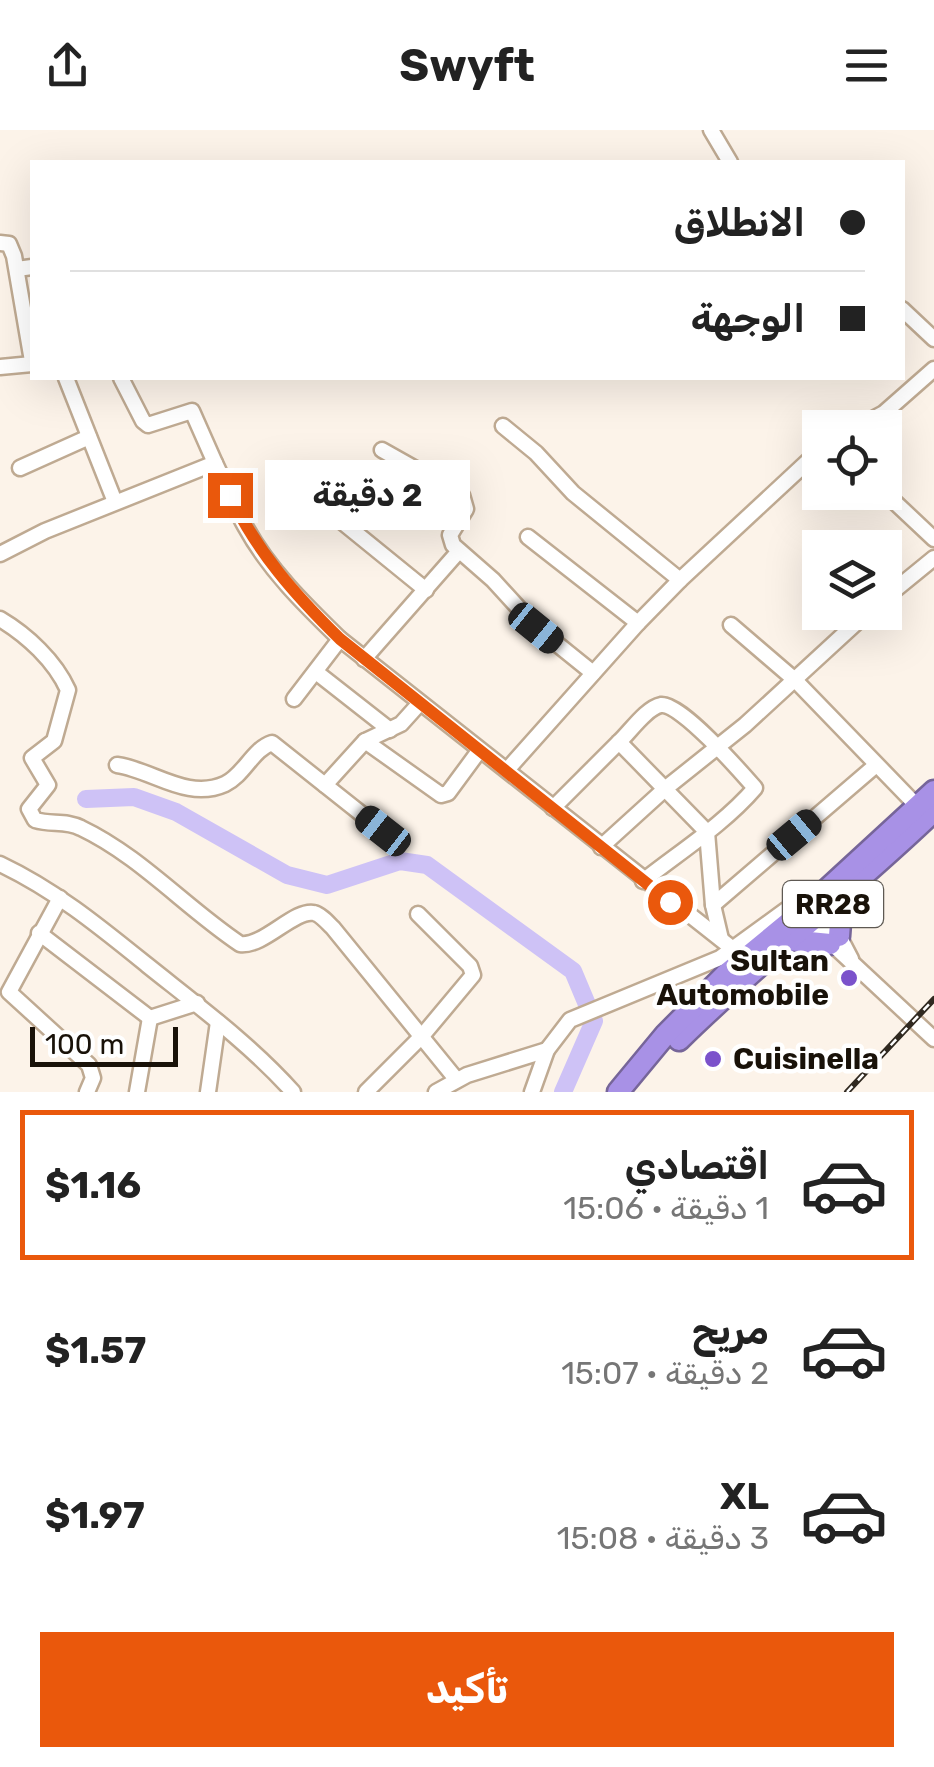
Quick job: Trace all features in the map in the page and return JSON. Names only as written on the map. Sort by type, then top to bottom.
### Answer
[{"type":"highway","name":"RR28","points":[[634,1092],[676,1044],[788,940],[807,913],[842,896],[926,809],[934,791]]},
{"type":"highway","name":"RR28","points":[[618,1092],[666,1034],[725,974],[807,913],[926,809]]},
{"type":"highway","points":[[788,940],[834,940],[842,896]]},
{"type":"street","points":[[712,130],[729,160]]},
{"type":"street","points":[[0,243],[9,244],[25,268],[28,314]]},
{"type":"street","points":[[905,312],[934,339]]},
{"type":"street","points":[[0,368],[30,363]]},
{"type":"street","points":[[886,410],[934,369]]},
{"type":"street","points":[[67,380],[116,502]]},
{"type":"street","points":[[122,380],[148,424],[192,410],[245,526],[264,557],[340,639],[727,944]]},
{"type":"street","points":[[503,426],[573,493],[680,580]]},
{"type":"street","points":[[20,468],[89,436]]},
{"type":"street","points":[[382,450],[466,500],[466,509],[450,535],[459,551],[493,580],[536,628],[593,672]]},
{"type":"street","points":[[0,554],[215,463]]},
{"type":"street","points":[[508,770],[638,622],[802,467]]},
{"type":"street","points":[[902,509],[934,539]]},
{"type":"street","points":[[330,512],[426,590]]},
{"type":"street","points":[[528,537],[638,622]]},
{"type":"street","points":[[364,660],[459,551]]},
{"type":"street","points":[[902,584],[934,558]]},
{"type":"street","points":[[0,618],[48,660],[68,690],[54,741],[32,758],[48,788],[28,808],[35,820],[60,821],[81,828],[125,855],[240,944],[251,945],[306,914],[318,915],[333,928],[456,1079]]},
{"type":"street","points":[[730,625],[795,680],[876,766],[926,809]]},
{"type":"street","points":[[601,847],[849,630]]},
{"type":"street","points":[[294,698],[340,639]]},
{"type":"street","points":[[316,672],[390,730]]},
{"type":"street","points":[[325,785],[366,741],[401,724],[419,704]]},
{"type":"street","points":[[553,808],[660,705],[676,709],[755,788],[707,832],[643,881]]},
{"type":"street","points":[[366,741],[442,795],[448,793],[478,751]]},
{"type":"street","points":[[619,742],[707,832],[713,904],[727,944]]},
{"type":"street","points":[[117,765],[143,770],[182,788],[215,786],[236,775],[264,746],[272,743],[383,831]]},
{"type":"street","points":[[713,904],[876,766]]},
{"type":"street","points":[[0,864],[60,898],[197,1004],[293,1092]]},
{"type":"street","points":[[60,898],[9,992],[88,1066],[93,1078],[87,1092]]},
{"type":"street","points":[[532,1092],[547,1050],[570,1020],[720,958],[727,944],[786,910],[807,913],[934,1039]]},
{"type":"street","points":[[366,1092],[422,1036],[474,975],[470,966],[418,914]]},
{"type":"street","points":[[39,934],[150,1018]]},
{"type":"street","points":[[150,1018],[197,1004]]},
{"type":"street","points":[[136,1092],[150,1018]]},
{"type":"street","points":[[208,1092],[218,1022]]},
{"type":"street","points":[[436,1092],[456,1079],[547,1050]]},
{"type":"waterway","points":[[86,799],[134,797],[176,812],[287,875],[327,885],[400,861],[427,865],[573,971],[594,1021],[563,1092]]},
{"type":"railway","points":[[847,1092],[934,999]]},
{"type":"place","name":"Sultan Automobile","points":[[849,978]]},
{"type":"place","name":"Cuisinella","points":[[713,1059]]},
{"type":"route","points":[[230,495],[264,557],[340,639],[670,902]]}]
